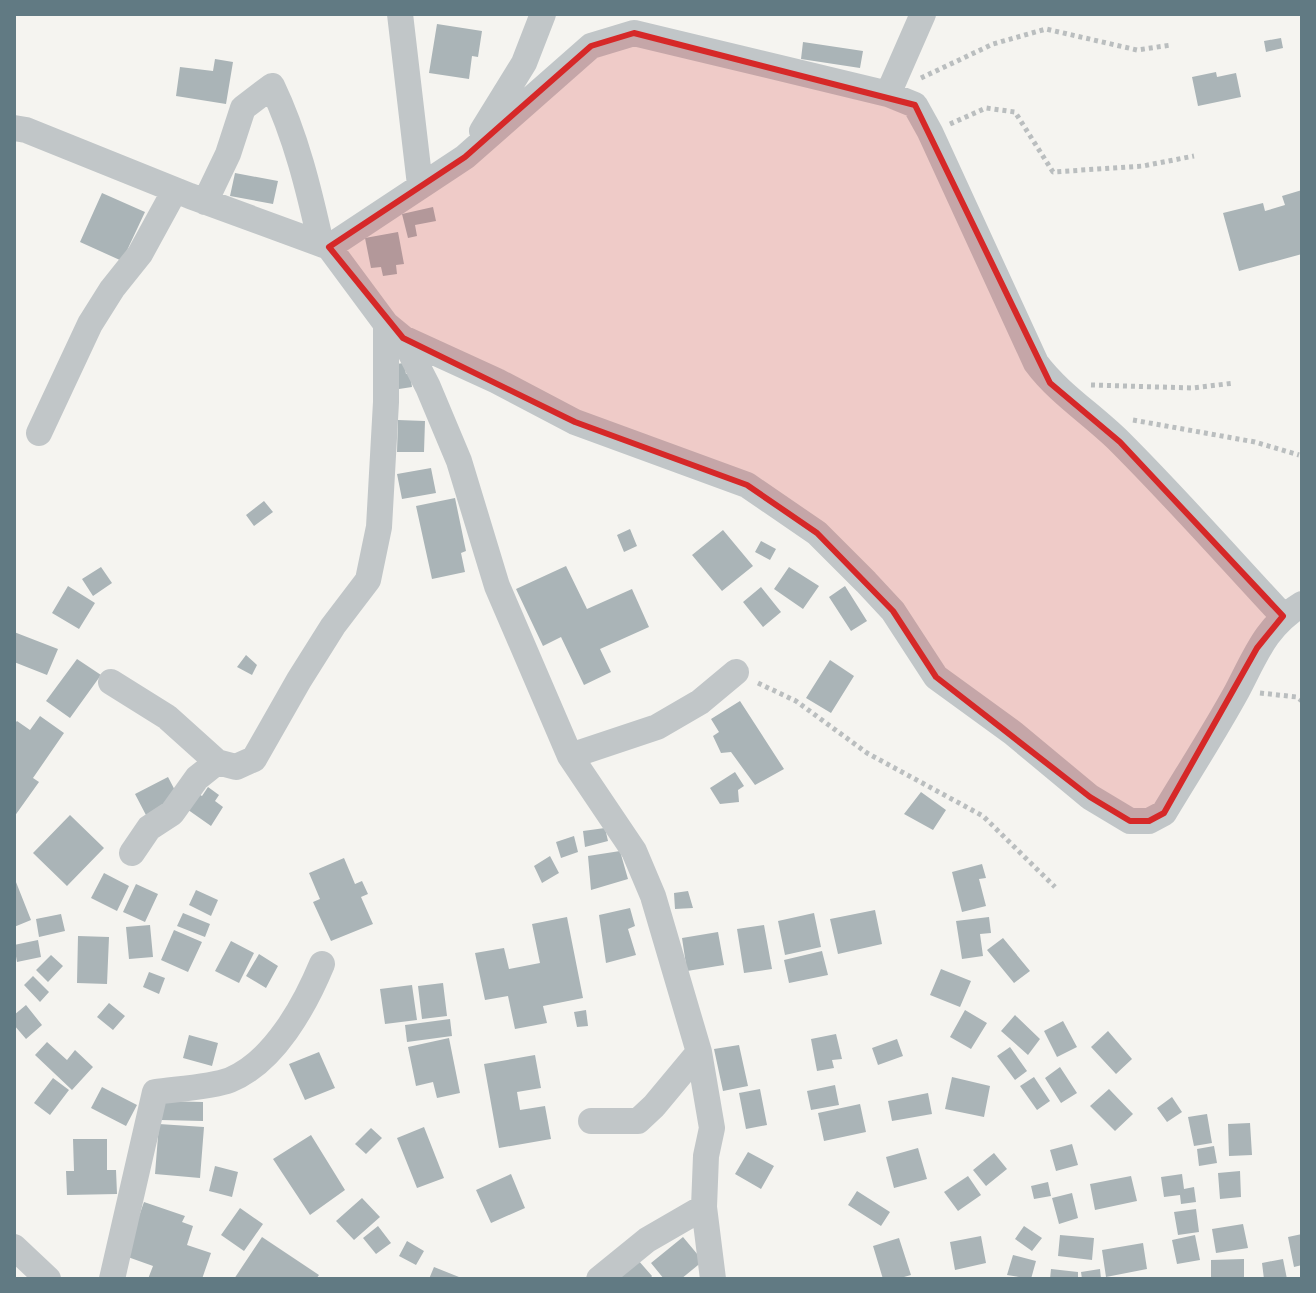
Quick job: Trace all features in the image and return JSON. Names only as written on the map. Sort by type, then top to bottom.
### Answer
[{"type":"street","points":[[400,14],[420,185]]},
{"type":"street","points":[[465,157],[524,63],[543,14]]},
{"type":"street","points":[[888,94],[928,15]]},
{"type":"street","points":[[325,246],[465,157],[591,46],[634,33],[888,94],[915,105],[1036,363],[1050,383],[1085,409],[1292,610],[1257,648],[1237,691],[1164,813],[1149,821],[1130,821],[1090,797],[1013,733],[936,677],[893,611],[866,582],[817,533],[747,485],[575,422],[394,331]]},
{"type":"street","points":[[205,202],[228,154],[243,108],[272,86],[306,179],[325,246],[394,331],[428,387],[459,461],[497,586],[570,756],[634,851],[653,896],[699,1052],[712,1128],[706,1156],[704,1207],[713,1279]]},
{"type":"street","points":[[14,128],[325,246]]},
{"type":"street","points":[[39,433],[90,324],[112,289],[140,254],[175,190]]},
{"type":"street","points":[[111,682],[167,717],[217,762],[236,767],[254,759],[333,626],[368,580],[379,527],[386,402],[394,331]]},
{"type":"street","points":[[570,756],[657,727],[700,702],[736,672]]},
{"type":"street","points":[[132,853],[149,828],[172,813],[197,778],[217,762]]},
{"type":"street","points":[[112,1279],[155,1092],[229,1080],[255,1064],[300,1012],[322,964]]},
{"type":"street","points":[[591,1121],[638,1121],[699,1052]]},
{"type":"street","points":[[599,1279],[647,1240],[704,1207]]},
{"type":"street","points":[[14,1247],[48,1279]]},
{"type":"path","points":[[888,94],[993,44],[1046,29],[1137,50],[1171,45]]},
{"type":"path","points":[[930,132],[986,108],[1015,112],[1053,172],[1143,166],[1194,156]]},
{"type":"path","points":[[1050,383],[1193,388],[1234,383]]},
{"type":"path","points":[[1129,419],[1255,442],[1299,455]]},
{"type":"path","points":[[736,672],[796,701],[867,753],[983,816],[1055,887]]},
{"type":"path","points":[[1237,691],[1297,697],[1302,701]]},
{"type":"highlighted area","points":[[634,33],[915,105],[1050,383],[1120,442],[1283,616],[1257,648],[1164,813],[1149,821],[1130,821],[1090,797],[936,677],[893,611],[817,533],[747,485],[575,422],[403,338],[329,247],[465,157],[591,46]]},
{"type":"building","points":[[437,24],[482,31],[478,57],[472,56],[469,79],[429,73]]},
{"type":"building","points":[[1281,38],[1283,48],[1266,52],[1264,41]]},
{"type":"building","points":[[803,42],[863,51],[860,68],[801,59]]},
{"type":"building","points":[[215,59],[233,62],[226,104],[176,96],[180,67],[213,71]]},
{"type":"building","points":[[1216,72],[1217,77],[1236,73],[1241,97],[1198,106],[1192,77]]},
{"type":"building","points":[[235,173],[278,181],[273,204],[230,196]]},
{"type":"building","points":[[1302,190],[1302,254],[1239,271],[1223,213],[1263,203],[1265,211],[1285,205],[1282,196]]},
{"type":"building","points":[[102,193],[145,212],[122,261],[80,242]]},
{"type":"building","points":[[433,207],[436,221],[415,225],[417,236],[408,238],[402,214]]},
{"type":"building","points":[[398,232],[404,264],[396,265],[397,274],[383,276],[381,267],[371,268],[365,238]]},
{"type":"building","points":[[404,363],[406,374],[410,373],[412,387],[399,389],[396,364]]},
{"type":"building","points":[[398,420],[425,421],[424,452],[397,452]]},
{"type":"building","points":[[431,468],[436,493],[402,499],[397,474]]},
{"type":"building","points":[[455,498],[466,551],[461,553],[465,572],[432,579],[416,506]]},
{"type":"building","points":[[264,501],[273,512],[254,526],[246,515]]},
{"type":"building","points":[[630,529],[637,546],[624,552],[617,535]]},
{"type":"building","points":[[723,530],[753,566],[722,591],[692,555]]},
{"type":"building","points":[[761,541],[776,549],[770,560],[755,552]]},
{"type":"building","points":[[566,566],[587,609],[632,589],[649,627],[600,649],[611,672],[584,685],[561,637],[543,646],[516,589]]},
{"type":"building","points":[[101,567],[112,583],[93,596],[82,579]]},
{"type":"building","points":[[789,567],[819,586],[803,609],[774,589]]},
{"type":"building","points":[[68,586],[95,603],[79,629],[52,613]]},
{"type":"building","points":[[845,586],[867,621],[851,631],[829,597]]},
{"type":"building","points":[[761,587],[781,612],[763,627],[743,602]]},
{"type":"building","points":[[14,632],[58,649],[47,675],[14,662]]},
{"type":"building","points":[[246,655],[257,665],[252,675],[237,667]]},
{"type":"building","points":[[77,659],[101,675],[70,718],[46,701]]},
{"type":"building","points":[[830,660],[854,676],[831,713],[806,698]]},
{"type":"building","points":[[740,701],[784,769],[755,785],[731,752],[721,753],[713,736],[719,732],[711,719]]},
{"type":"building","points":[[40,716],[64,733],[33,778],[39,782],[14,817],[14,724],[17,721],[30,730]]},
{"type":"building","points":[[735,772],[744,786],[738,790],[739,802],[720,804],[710,788]]},
{"type":"building","points":[[168,777],[180,800],[147,817],[135,794]]},
{"type":"building","points":[[208,787],[219,795],[215,801],[223,807],[211,826],[184,807],[195,792],[202,796]]},
{"type":"building","points":[[921,792],[946,810],[933,830],[904,814]]},
{"type":"building","points":[[70,815],[104,848],[67,886],[33,853]]},
{"type":"building","points":[[605,828],[608,841],[585,847],[583,831]]},
{"type":"building","points":[[574,836],[578,852],[561,858],[556,842]]},
{"type":"building","points":[[620,851],[628,879],[591,890],[588,856]]},
{"type":"building","points":[[550,856],[559,873],[542,883],[534,866]]},
{"type":"building","points":[[344,858],[355,884],[362,881],[368,894],[361,897],[373,924],[331,941],[313,902],[320,899],[309,873]]},
{"type":"building","points":[[982,864],[986,878],[979,879],[986,906],[962,912],[952,872]]},
{"type":"building","points":[[104,873],[129,886],[117,911],[91,898]]},
{"type":"building","points":[[14,877],[31,920],[14,927]]},
{"type":"building","points":[[136,884],[158,894],[145,922],[123,912]]},
{"type":"building","points":[[196,890],[218,900],[211,916],[189,905]]},
{"type":"building","points":[[688,891],[693,908],[675,909],[674,893]]},
{"type":"building","points":[[630,908],[635,926],[628,929],[636,955],[606,963],[599,915]]},
{"type":"building","points":[[875,910],[882,944],[838,954],[830,919]]},
{"type":"building","points":[[183,913],[210,924],[205,937],[177,926]]},
{"type":"building","points":[[814,913],[821,947],[785,955],[778,921]]},
{"type":"building","points":[[61,914],[65,931],[39,937],[36,919]]},
{"type":"building","points":[[567,917],[583,998],[543,1006],[547,1023],[515,1029],[508,996],[485,1000],[475,953],[504,948],[509,969],[540,963],[532,924]]},
{"type":"building","points":[[989,917],[991,933],[980,934],[983,956],[962,959],[956,921]]},
{"type":"building","points":[[150,925],[153,957],[129,959],[126,927]]},
{"type":"building","points":[[764,925],[772,969],[744,973],[737,929]]},
{"type":"building","points":[[174,930],[202,942],[188,972],[161,960]]},
{"type":"building","points":[[718,932],[724,965],[687,971],[682,938]]},
{"type":"building","points":[[78,936],[109,937],[107,984],[77,983]]},
{"type":"building","points":[[1003,938],[1030,971],[1014,983],[987,950]]},
{"type":"building","points":[[38,940],[41,957],[17,962],[14,945]]},
{"type":"building","points":[[231,941],[254,953],[239,983],[215,971]]},
{"type":"building","points":[[822,951],[828,975],[789,983],[784,960]]},
{"type":"building","points":[[259,954],[278,966],[266,988],[246,976]]},
{"type":"building","points":[[51,955],[63,966],[48,982],[36,970]]},
{"type":"building","points":[[941,969],[971,981],[960,1007],[930,995]]},
{"type":"building","points":[[149,972],[165,978],[159,994],[143,987]]},
{"type":"building","points":[[33,976],[49,992],[40,1002],[24,985]]},
{"type":"building","points":[[443,983],[447,1016],[422,1019],[418,986]]},
{"type":"building","points":[[412,985],[417,1020],[385,1024],[380,989]]},
{"type":"building","points":[[109,1003],[125,1016],[113,1030],[97,1017]]},
{"type":"building","points":[[26,1005],[42,1025],[26,1039],[14,1025],[14,1015]]},
{"type":"building","points":[[586,1010],[588,1026],[577,1027],[574,1012]]},
{"type":"building","points":[[965,1010],[987,1023],[971,1049],[950,1037]]},
{"type":"building","points":[[1015,1015],[1040,1039],[1028,1055],[1001,1031]]},
{"type":"building","points":[[450,1019],[452,1036],[407,1042],[405,1025]]},
{"type":"building","points":[[1063,1021],[1077,1047],[1057,1057],[1044,1031]]},
{"type":"building","points":[[1108,1031],[1132,1059],[1116,1074],[1091,1047]]},
{"type":"building","points":[[836,1034],[842,1059],[832,1060],[834,1068],[817,1071],[811,1039]]},
{"type":"building","points":[[189,1035],[218,1043],[212,1066],[183,1058]]},
{"type":"building","points":[[449,1038],[460,1093],[437,1098],[433,1082],[416,1086],[408,1047]]},
{"type":"building","points":[[897,1039],[903,1056],[878,1065],[872,1048]]},
{"type":"building","points":[[47,1042],[67,1060],[75,1050],[93,1067],[72,1090],[35,1055]]},
{"type":"building","points":[[739,1045],[748,1086],[723,1091],[714,1049]]},
{"type":"building","points":[[1010,1047],[1027,1071],[1015,1080],[997,1056]]},
{"type":"building","points":[[319,1052],[335,1088],[305,1100],[289,1064]]},
{"type":"building","points":[[535,1055],[541,1088],[517,1092],[520,1110],[545,1106],[551,1139],[499,1148],[484,1064]]},
{"type":"building","points":[[1060,1067],[1077,1093],[1061,1103],[1045,1078]]},
{"type":"building","points":[[952,1077],[990,1086],[984,1117],[945,1109]]},
{"type":"building","points":[[1034,1077],[1050,1101],[1037,1110],[1020,1086]]},
{"type":"building","points":[[53,1078],[69,1090],[50,1115],[34,1103]]},
{"type":"building","points":[[835,1085],[839,1105],[811,1110],[807,1091]]},
{"type":"building","points":[[102,1087],[137,1105],[126,1126],[91,1108]]},
{"type":"building","points":[[760,1089],[767,1125],[746,1129],[739,1093]]},
{"type":"building","points":[[1109,1089],[1133,1114],[1115,1131],[1090,1106]]},
{"type":"building","points":[[928,1093],[932,1114],[892,1121],[888,1101]]},
{"type":"building","points":[[1172,1097],[1182,1112],[1167,1122],[1157,1108]]},
{"type":"building","points":[[162,1101],[203,1102],[203,1121],[161,1120]]},
{"type":"building","points":[[860,1104],[866,1132],[824,1141],[818,1113]]},
{"type":"building","points":[[1207,1114],[1212,1143],[1194,1146],[1188,1117]]},
{"type":"building","points":[[1250,1123],[1252,1155],[1229,1156],[1228,1124]]},
{"type":"building","points":[[159,1124],[204,1127],[200,1178],[155,1174]]},
{"type":"building","points":[[424,1127],[444,1178],[417,1188],[397,1138]]},
{"type":"building","points":[[371,1128],[382,1138],[366,1154],[355,1144]]},
{"type":"building","points":[[311,1135],[345,1190],[310,1215],[273,1159]]},
{"type":"building","points":[[73,1139],[107,1139],[107,1170],[116,1170],[117,1194],[67,1195],[66,1171],[74,1171]]},
{"type":"building","points":[[1072,1144],[1078,1165],[1056,1171],[1050,1150]]},
{"type":"building","points":[[1214,1146],[1217,1163],[1199,1166],[1197,1149]]},
{"type":"building","points":[[918,1148],[927,1179],[894,1188],[886,1157]]},
{"type":"building","points":[[748,1152],[774,1166],[761,1189],[735,1174]]},
{"type":"building","points":[[994,1153],[1007,1169],[986,1186],[973,1170]]},
{"type":"building","points":[[215,1166],[238,1172],[232,1197],[209,1191]]},
{"type":"building","points":[[1240,1171],[1241,1197],[1220,1199],[1218,1173]]},
{"type":"building","points":[[511,1174],[525,1208],[491,1223],[476,1190]]},
{"type":"building","points":[[1182,1174],[1184,1189],[1194,1187],[1196,1202],[1181,1204],[1180,1195],[1164,1197],[1161,1177]]},
{"type":"building","points":[[968,1176],[981,1195],[958,1211],[944,1192]]},
{"type":"building","points":[[1131,1176],[1137,1201],[1095,1210],[1090,1184]]},
{"type":"building","points":[[1048,1182],[1051,1196],[1034,1199],[1031,1186]]},
{"type":"building","points":[[857,1191],[890,1212],[881,1226],[848,1205]]},
{"type":"building","points":[[1072,1193],[1078,1218],[1059,1224],[1052,1198]]},
{"type":"building","points":[[362,1198],[380,1217],[354,1240],[336,1221]]},
{"type":"building","points":[[144,1202],[185,1216],[182,1222],[193,1226],[187,1245],[211,1253],[202,1279],[148,1279],[153,1266],[125,1256]]},
{"type":"building","points":[[240,1208],[263,1224],[244,1251],[221,1235]]},
{"type":"building","points":[[1196,1209],[1199,1232],[1178,1235],[1174,1212]]},
{"type":"building","points":[[1243,1224],[1248,1248],[1216,1253],[1212,1229]]},
{"type":"building","points":[[378,1226],[391,1243],[376,1254],[363,1238]]},
{"type":"building","points":[[1024,1226],[1042,1238],[1032,1251],[1015,1239]]},
{"type":"building","points":[[1302,1234],[1302,1265],[1294,1267],[1288,1237]]},
{"type":"building","points":[[1060,1235],[1094,1238],[1092,1260],[1058,1256]]},
{"type":"building","points":[[1195,1235],[1200,1260],[1177,1264],[1172,1240]]},
{"type":"building","points":[[981,1236],[986,1263],[955,1270],[950,1242]]},
{"type":"building","points":[[262,1237],[319,1275],[316,1279],[234,1279]]},
{"type":"building","points":[[683,1237],[703,1261],[681,1279],[664,1279],[651,1263]]},
{"type":"building","points":[[899,1238],[911,1275],[883,1279],[873,1246]]},
{"type":"building","points":[[407,1241],[424,1251],[416,1265],[399,1256]]},
{"type":"building","points":[[1143,1243],[1147,1269],[1106,1277],[1102,1250]]},
{"type":"building","points":[[1013,1255],[1036,1261],[1031,1279],[1007,1275]]},
{"type":"building","points":[[1244,1259],[1244,1279],[1211,1279],[1211,1260]]},
{"type":"building","points":[[1283,1259],[1287,1279],[1264,1279],[1262,1263]]},
{"type":"building","points":[[638,1260],[652,1276],[650,1279],[616,1279]]},
{"type":"building","points":[[434,1267],[464,1279],[429,1279]]},
{"type":"building","points":[[1051,1269],[1078,1272],[1078,1279],[1050,1279]]},
{"type":"building","points":[[1100,1269],[1101,1279],[1082,1279],[1081,1272]]}]
